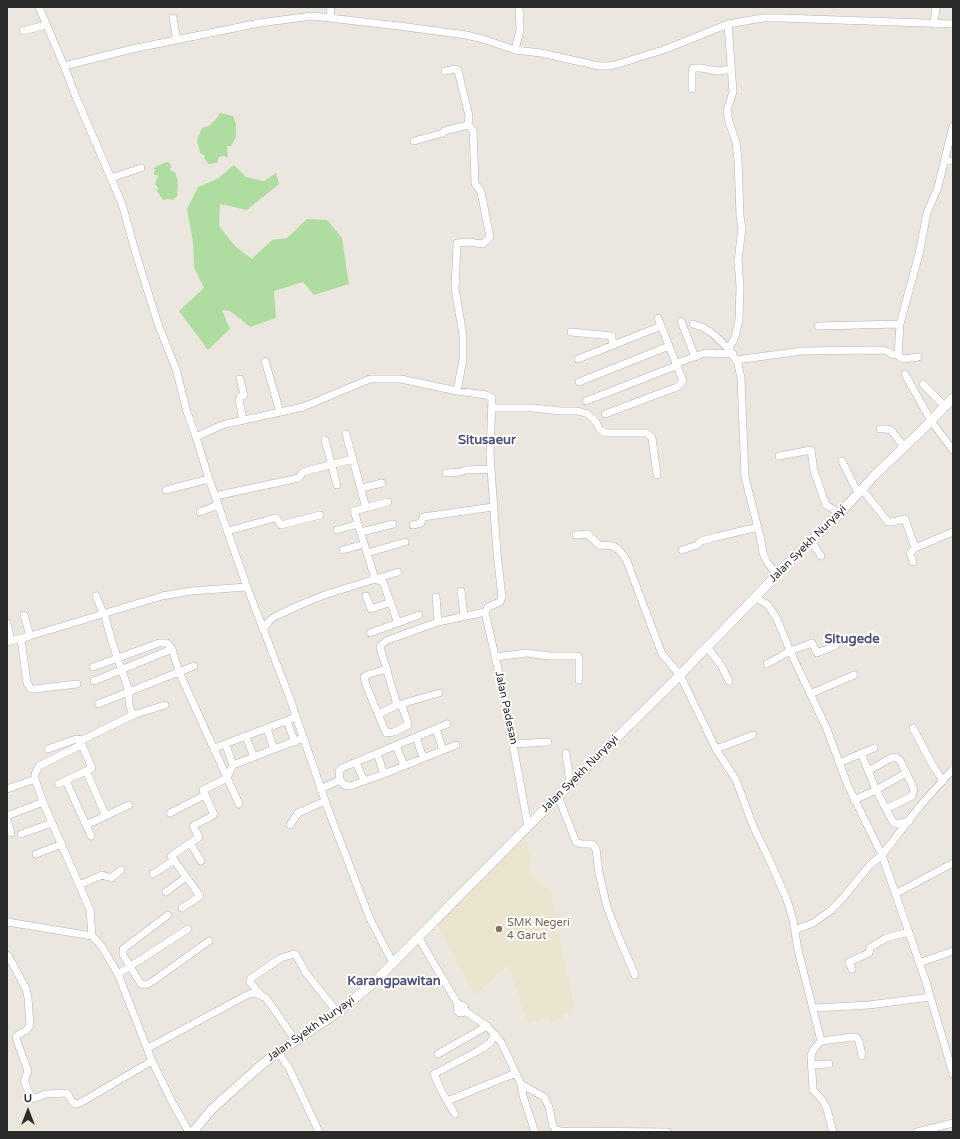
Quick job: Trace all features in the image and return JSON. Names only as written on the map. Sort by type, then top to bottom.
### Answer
[{"type":"main road","name":"Jalan Syekh Nuryayi","points":[[193,1132],[211,1110],[278,1052],[296,1041],[358,996],[393,963],[680,675],[776,574],[840,513],[953,398]]},
{"type":"street","points":[[39,7],[125,211],[136,254],[158,324],[176,369],[187,412],[247,587],[296,717],[320,789],[370,919],[393,963]]},
{"type":"street","points":[[330,17],[331,7]]},
{"type":"street","points":[[515,50],[520,30],[519,7]]},
{"type":"street","points":[[934,24],[936,7]]},
{"type":"street","points":[[64,66],[176,40],[292,18],[312,16],[330,17],[484,38],[515,50],[540,53],[599,66],[618,64],[666,49],[728,24],[771,18],[953,24]]},
{"type":"street","points":[[172,18],[176,40]]},
{"type":"street","points":[[728,24],[733,95],[728,106],[728,114],[736,142],[742,228],[738,261],[740,287],[739,320],[733,354],[741,378],[745,477],[765,558],[776,574]]},
{"type":"street","points":[[23,31],[46,25]]},
{"type":"street","points":[[692,89],[693,68],[716,71],[732,69]]},
{"type":"street","points":[[445,71],[456,69],[458,71],[469,116],[468,125]]},
{"type":"street","points":[[414,141],[468,125]]},
{"type":"street","points":[[457,391],[463,359],[463,335],[455,289],[457,243],[472,242],[483,244],[490,238],[481,192],[475,183],[473,130],[468,125]]},
{"type":"street","points":[[898,355],[900,324],[919,254],[927,214],[938,187],[953,126]]},
{"type":"street","points":[[945,161],[953,161]]},
{"type":"street","points":[[111,178],[141,168]]},
{"type":"street","points":[[605,414],[677,386],[683,380],[658,318]]},
{"type":"street","points":[[681,321],[695,357]]},
{"type":"street","points":[[693,324],[712,333],[733,354]]},
{"type":"street","points":[[818,326],[900,324]]},
{"type":"street","points":[[578,359],[661,326]]},
{"type":"street","points":[[571,332],[612,336],[612,346]]},
{"type":"street","points":[[579,382],[669,346]]},
{"type":"street","points":[[586,401],[705,353],[733,354],[882,350],[898,355],[904,359],[918,357]]},
{"type":"street","points":[[265,360],[280,412]]},
{"type":"street","points":[[905,374],[931,421],[953,450]]},
{"type":"street","points":[[196,437],[222,426],[243,420],[302,407],[366,380],[376,378],[401,379],[492,398],[490,442],[491,468],[493,507],[502,600],[487,608],[485,612],[438,622],[383,642],[380,647],[386,669],[399,705],[407,720],[407,726],[389,734],[386,734],[364,677],[386,669]]},
{"type":"street","points":[[240,379],[244,395],[240,397],[239,400],[243,420]]},
{"type":"street","points":[[918,398],[926,387],[945,406]]},
{"type":"street","points":[[492,408],[533,408],[578,411],[588,414],[596,422],[600,430],[606,433],[647,433],[652,438],[657,475]]},
{"type":"street","points":[[880,429],[891,430],[904,447]]},
{"type":"street","points":[[346,434],[366,508]]},
{"type":"street","points":[[325,440],[337,485]]},
{"type":"street","points":[[779,456],[811,450],[814,471],[826,505],[840,513]]},
{"type":"street","points":[[215,496],[299,478],[303,472],[353,459]]},
{"type":"street","points":[[842,461],[860,491],[888,522],[905,519],[915,548]]},
{"type":"street","points":[[446,473],[491,468]]},
{"type":"street","points":[[166,490],[209,479]]},
{"type":"street","points":[[361,488],[382,483]]},
{"type":"street","points":[[375,579],[354,511],[388,502]]},
{"type":"street","points":[[200,512],[218,505]]},
{"type":"street","points":[[413,525],[420,523],[423,517],[493,507]]},
{"type":"street","points":[[228,531],[275,518],[280,525],[320,515]]},
{"type":"street","points":[[337,530],[358,524]]},
{"type":"street","points":[[361,532],[393,524]]},
{"type":"street","points":[[682,550],[697,545],[701,541],[758,527]]},
{"type":"street","points":[[913,562],[910,552],[915,548],[953,532]]},
{"type":"street","points":[[576,535],[588,534],[599,545],[613,546],[619,550],[626,559],[661,651],[680,675],[716,749],[736,780],[753,826],[770,859],[787,900],[821,1041]]},
{"type":"street","points":[[811,541],[821,556]]},
{"type":"street","points":[[367,553],[405,542]]},
{"type":"street","points":[[343,550],[364,544]]},
{"type":"street","points":[[264,630],[269,621],[276,616],[302,604],[327,594],[398,572]]},
{"type":"street","points":[[375,579],[383,582],[398,623]]},
{"type":"street","points":[[7,623],[9,642],[162,596],[176,593],[247,587]]},
{"type":"street","points":[[461,591],[464,616]]},
{"type":"street","points":[[96,596],[129,691],[129,705],[133,715]]},
{"type":"street","points":[[366,596],[371,609],[391,602]]},
{"type":"street","points":[[436,597],[438,622]]},
{"type":"street","points":[[755,597],[762,600],[771,609],[826,728],[854,800],[882,855],[909,932],[953,1074]]},
{"type":"street","name":"Jalan Padesan","points":[[485,612],[513,744],[528,826]]},
{"type":"street","points":[[24,615],[30,636]]},
{"type":"street","points":[[370,633],[419,615]]},
{"type":"street","points":[[21,639],[28,683],[31,688],[34,689],[77,684]]},
{"type":"street","points":[[93,668],[164,642],[167,643],[172,649],[179,672],[239,804]]},
{"type":"street","points":[[767,664],[790,651],[812,643],[817,652],[835,646]]},
{"type":"street","points":[[707,647],[721,665],[729,681]]},
{"type":"street","points":[[94,681],[172,649]]},
{"type":"street","points":[[495,657],[527,653],[549,656],[578,656],[579,680]]},
{"type":"street","points":[[98,704],[194,666]]},
{"type":"street","points":[[810,694],[854,675]]},
{"type":"street","points":[[379,714],[399,705],[439,694]]},
{"type":"street","points":[[92,936],[91,914],[43,802],[35,779],[36,770],[39,766],[133,715],[165,705]]},
{"type":"street","points":[[217,747],[296,717]]},
{"type":"street","points":[[287,722],[295,742]]},
{"type":"street","points":[[447,724],[339,770],[340,780],[347,786],[364,781],[456,745]]},
{"type":"street","points":[[913,728],[933,766],[943,781]]},
{"type":"street","points":[[267,729],[274,749]]},
{"type":"street","points":[[436,729],[443,750]]},
{"type":"street","points":[[716,749],[753,735]]},
{"type":"street","points":[[246,737],[254,757]]},
{"type":"street","points":[[416,737],[423,758]]},
{"type":"street","points":[[48,749],[76,738],[82,742],[92,768],[58,784]]},
{"type":"street","points":[[233,765],[303,738]]},
{"type":"street","points":[[513,744],[548,742]]},
{"type":"street","points":[[182,908],[200,896],[171,856],[199,837],[194,826],[214,815],[203,790],[227,778],[233,765],[226,745]]},
{"type":"street","points":[[396,745],[404,766]]},
{"type":"street","points":[[839,763],[874,748]]},
{"type":"street","points":[[376,753],[384,774]]},
{"type":"street","points":[[566,753],[570,784]]},
{"type":"street","points":[[861,753],[876,790],[894,824],[909,821]]},
{"type":"street","points":[[868,770],[894,757],[900,760],[912,785],[912,796],[886,809]]},
{"type":"street","points":[[356,762],[364,781]]},
{"type":"street","points":[[795,930],[813,923],[830,911],[869,866],[882,855],[953,769]]},
{"type":"street","points":[[86,771],[106,816]]},
{"type":"street","points":[[854,800],[876,790],[906,773]]},
{"type":"street","points":[[7,789],[35,779]]},
{"type":"street","points":[[320,789],[340,780]]},
{"type":"street","points":[[66,781],[91,836]]},
{"type":"street","points":[[170,813],[205,795]]},
{"type":"street","points":[[558,796],[576,842],[581,844],[592,844],[596,849],[599,872],[607,907],[635,975]]},
{"type":"street","points":[[290,825],[298,813],[325,801]]},
{"type":"street","points":[[7,816],[43,802]]},
{"type":"street","points":[[86,825],[129,806]]},
{"type":"street","points":[[7,820],[11,833]]},
{"type":"street","points":[[21,834],[52,823]]},
{"type":"street","points":[[190,843],[201,861]]},
{"type":"street","points":[[36,854],[62,844]]},
{"type":"street","points":[[154,874],[174,860]]},
{"type":"street","points":[[896,894],[953,863]]},
{"type":"street","points":[[78,885],[102,876],[111,878],[121,870]]},
{"type":"street","points":[[166,892],[186,877]]},
{"type":"street","points":[[168,915],[123,949],[123,955],[140,984],[146,985],[209,941]]},
{"type":"street","points":[[7,922],[92,936],[102,947],[118,974],[152,1061],[172,1102],[189,1132]]},
{"type":"street","points":[[118,974],[188,929]]},
{"type":"street","points":[[852,970],[850,962],[869,953],[870,948],[873,946],[886,938],[909,932]]},
{"type":"street","points":[[418,937],[459,1006],[464,1007],[465,1011],[487,1026],[505,1048],[521,1084],[523,1096],[535,1132]]},
{"type":"street","points":[[919,963],[953,951]]},
{"type":"street","points":[[296,1041],[266,998],[261,995],[250,982],[250,979],[281,958],[294,954],[306,973],[337,1012]]},
{"type":"street","points":[[7,955],[9,957],[10,966],[26,990],[30,1009],[30,1025],[16,1038],[28,1071],[24,1081],[32,1099],[46,1094],[67,1093],[73,1103],[78,1104],[152,1061]]},
{"type":"street","points":[[148,1048],[243,996],[249,994],[261,995]]},
{"type":"street","points":[[814,1008],[869,1005],[930,997]]},
{"type":"street","points":[[438,1054],[487,1026]]},
{"type":"street","points":[[455,1114],[434,1074],[478,1051],[490,1043],[495,1034]]},
{"type":"street","points":[[832,1132],[825,1105],[813,1090],[811,1056],[814,1049],[821,1041],[853,1037],[857,1038],[859,1041],[862,1056]]},
{"type":"street","points":[[278,1052],[289,1068],[320,1132]]},
{"type":"street","points":[[811,1065],[829,1064]]},
{"type":"street","points":[[448,1101],[516,1073]]},
{"type":"street","points":[[521,1084],[544,1097],[549,1107],[553,1126],[556,1130],[668,1132]]},
{"type":"street","points":[[917,1132],[953,1123]]},
{"type":"shaded area","name":"SMK Negeri 4 Garut","points":[[519,839],[531,852],[528,869],[550,891],[575,1011],[562,1015],[562,1018],[552,1021],[548,1017],[528,1024],[508,965],[475,995],[437,925]]},
{"type":"green space","points":[[220,113],[233,116],[236,124],[236,137],[231,146],[227,146],[228,158],[224,156],[219,157],[217,163],[209,164],[204,158],[205,156],[200,153],[197,140],[202,128],[209,126]]},
{"type":"green space","points":[[167,162],[170,163],[170,170],[175,172],[178,182],[177,196],[173,200],[163,200],[156,190],[159,189],[155,184],[158,175],[154,175],[154,168]]},
{"type":"green space","points":[[234,165],[246,177],[264,181],[276,173],[279,184],[247,210],[220,204],[219,226],[235,246],[252,259],[272,240],[287,238],[307,219],[327,220],[342,238],[349,284],[314,295],[303,282],[274,291],[276,318],[250,327],[230,311],[222,310],[230,329],[208,350],[179,311],[204,288],[194,267],[193,242],[187,209],[198,187],[217,179]]},
{"type":"place","name":"SMK Negeri 4 Garut","points":[[499,929]]},
{"type":"district","name":"Situsaeur","points":[[487,441]]},
{"type":"district","name":"Situgede","points":[[852,640]]},
{"type":"district","name":"Karangpawitan","points":[[394,982]]}]
